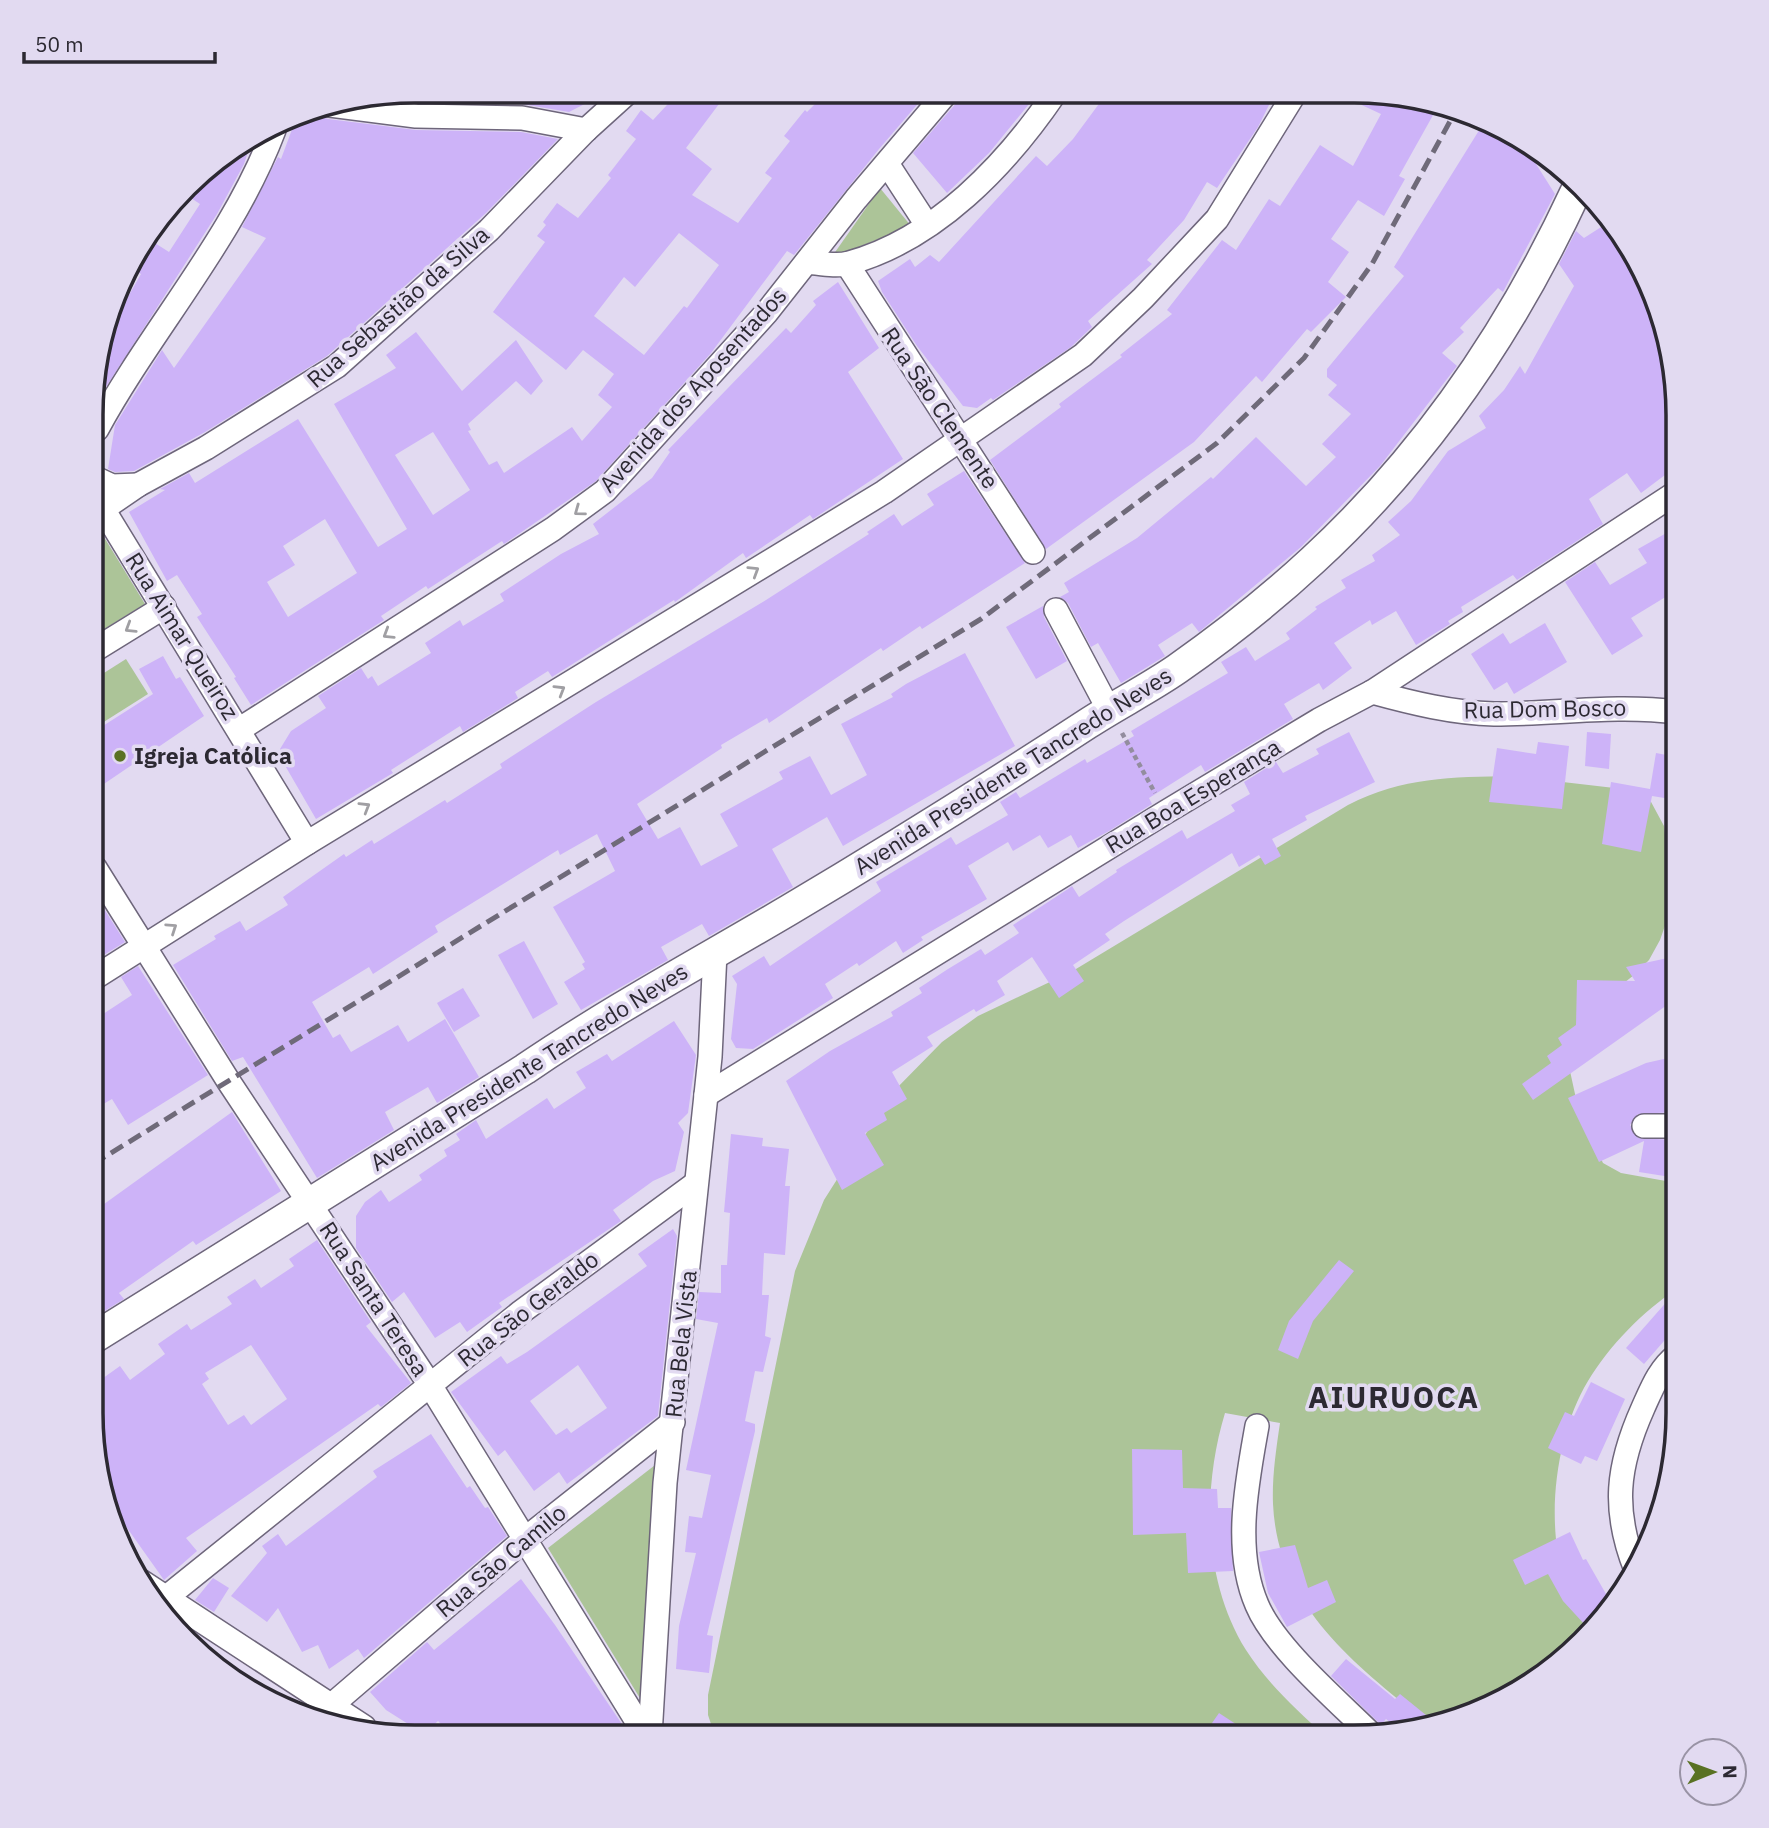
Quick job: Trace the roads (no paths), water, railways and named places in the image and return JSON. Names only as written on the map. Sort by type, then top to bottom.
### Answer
[{"type":"street","name":"Rua Sebastião da Silva","points":[[103,506],[206,448],[337,366],[489,230],[616,103]]},
{"type":"street","points":[[807,262],[856,199],[888,165],[938,103]]},
{"type":"street","points":[[807,262],[847,264],[908,238],[993,170],[1019,142],[1048,103]]},
{"type":"street","points":[[103,972],[307,843],[884,492],[960,437],[1083,355],[1143,299],[1217,219],[1289,103]]},
{"type":"street","points":[[358,109],[416,116],[522,118],[586,130]]},
{"type":"street","points":[[103,419],[162,322],[227,226],[270,139]]},
{"type":"street","points":[[888,165],[927,225]]},
{"type":"street","name":"Avenida Presidente Tancredo Neves","points":[[103,1332],[591,1025],[715,953],[1175,671],[1249,614],[1313,560],[1380,493],[1471,380],[1525,289],[1574,195]]},
{"type":"street","name":"Avenida dos Aposentados","points":[[240,729],[553,529],[605,491],[743,340],[807,262]]},
{"type":"street","name":"Rua São Clemente","points":[[847,264],[885,327],[1034,552]]},
{"type":"street","points":[[103,482],[112,486],[138,485]]},
{"type":"street","name":"Rua Boa Esperança","points":[[706,1095],[1166,812],[1372,692],[1666,499]]},
{"type":"street","name":"Rua Aimar Queiroz","points":[[103,513],[240,729],[307,843]]},
{"type":"street","points":[[103,645],[164,607]]},
{"type":"street","points":[[1056,610],[1109,710]]},
{"type":"street","name":"Rua Dom Bosco","points":[[1372,692],[1443,709],[1494,714],[1598,708],[1666,711]]},
{"type":"street","name":"Rua Santa Teresa","points":[[103,882],[229,1082],[430,1385],[641,1725]]},
{"type":"street","name":"Rua Bela Vista","points":[[649,1725],[665,1483],[706,1095],[715,953]]},
{"type":"street","points":[[1644,1126],[1666,1126]]},
{"type":"street","name":"Rua São Geraldo","points":[[168,1596],[521,1312],[695,1184]]},
{"type":"street","points":[[1631,1555],[1622,1528],[1620,1488],[1626,1448],[1652,1386],[1666,1366]]},
{"type":"street","name":"Rua São Camilo","points":[[333,1704],[525,1539],[673,1422]]},
{"type":"street","points":[[1257,1426],[1245,1511],[1247,1561],[1254,1597],[1262,1616],[1287,1647],[1362,1725]]},
{"type":"street","points":[[160,1592],[352,1718]]},
{"type":"railway","points":[[103,1158],[981,619],[1217,443],[1304,358],[1372,264],[1451,119]]},
{"type":"place","name":"Igreja Católica","points":[[120,756]]},
{"type":"district","name":"AIURUOCA","points":[[1394,1398]]}]
